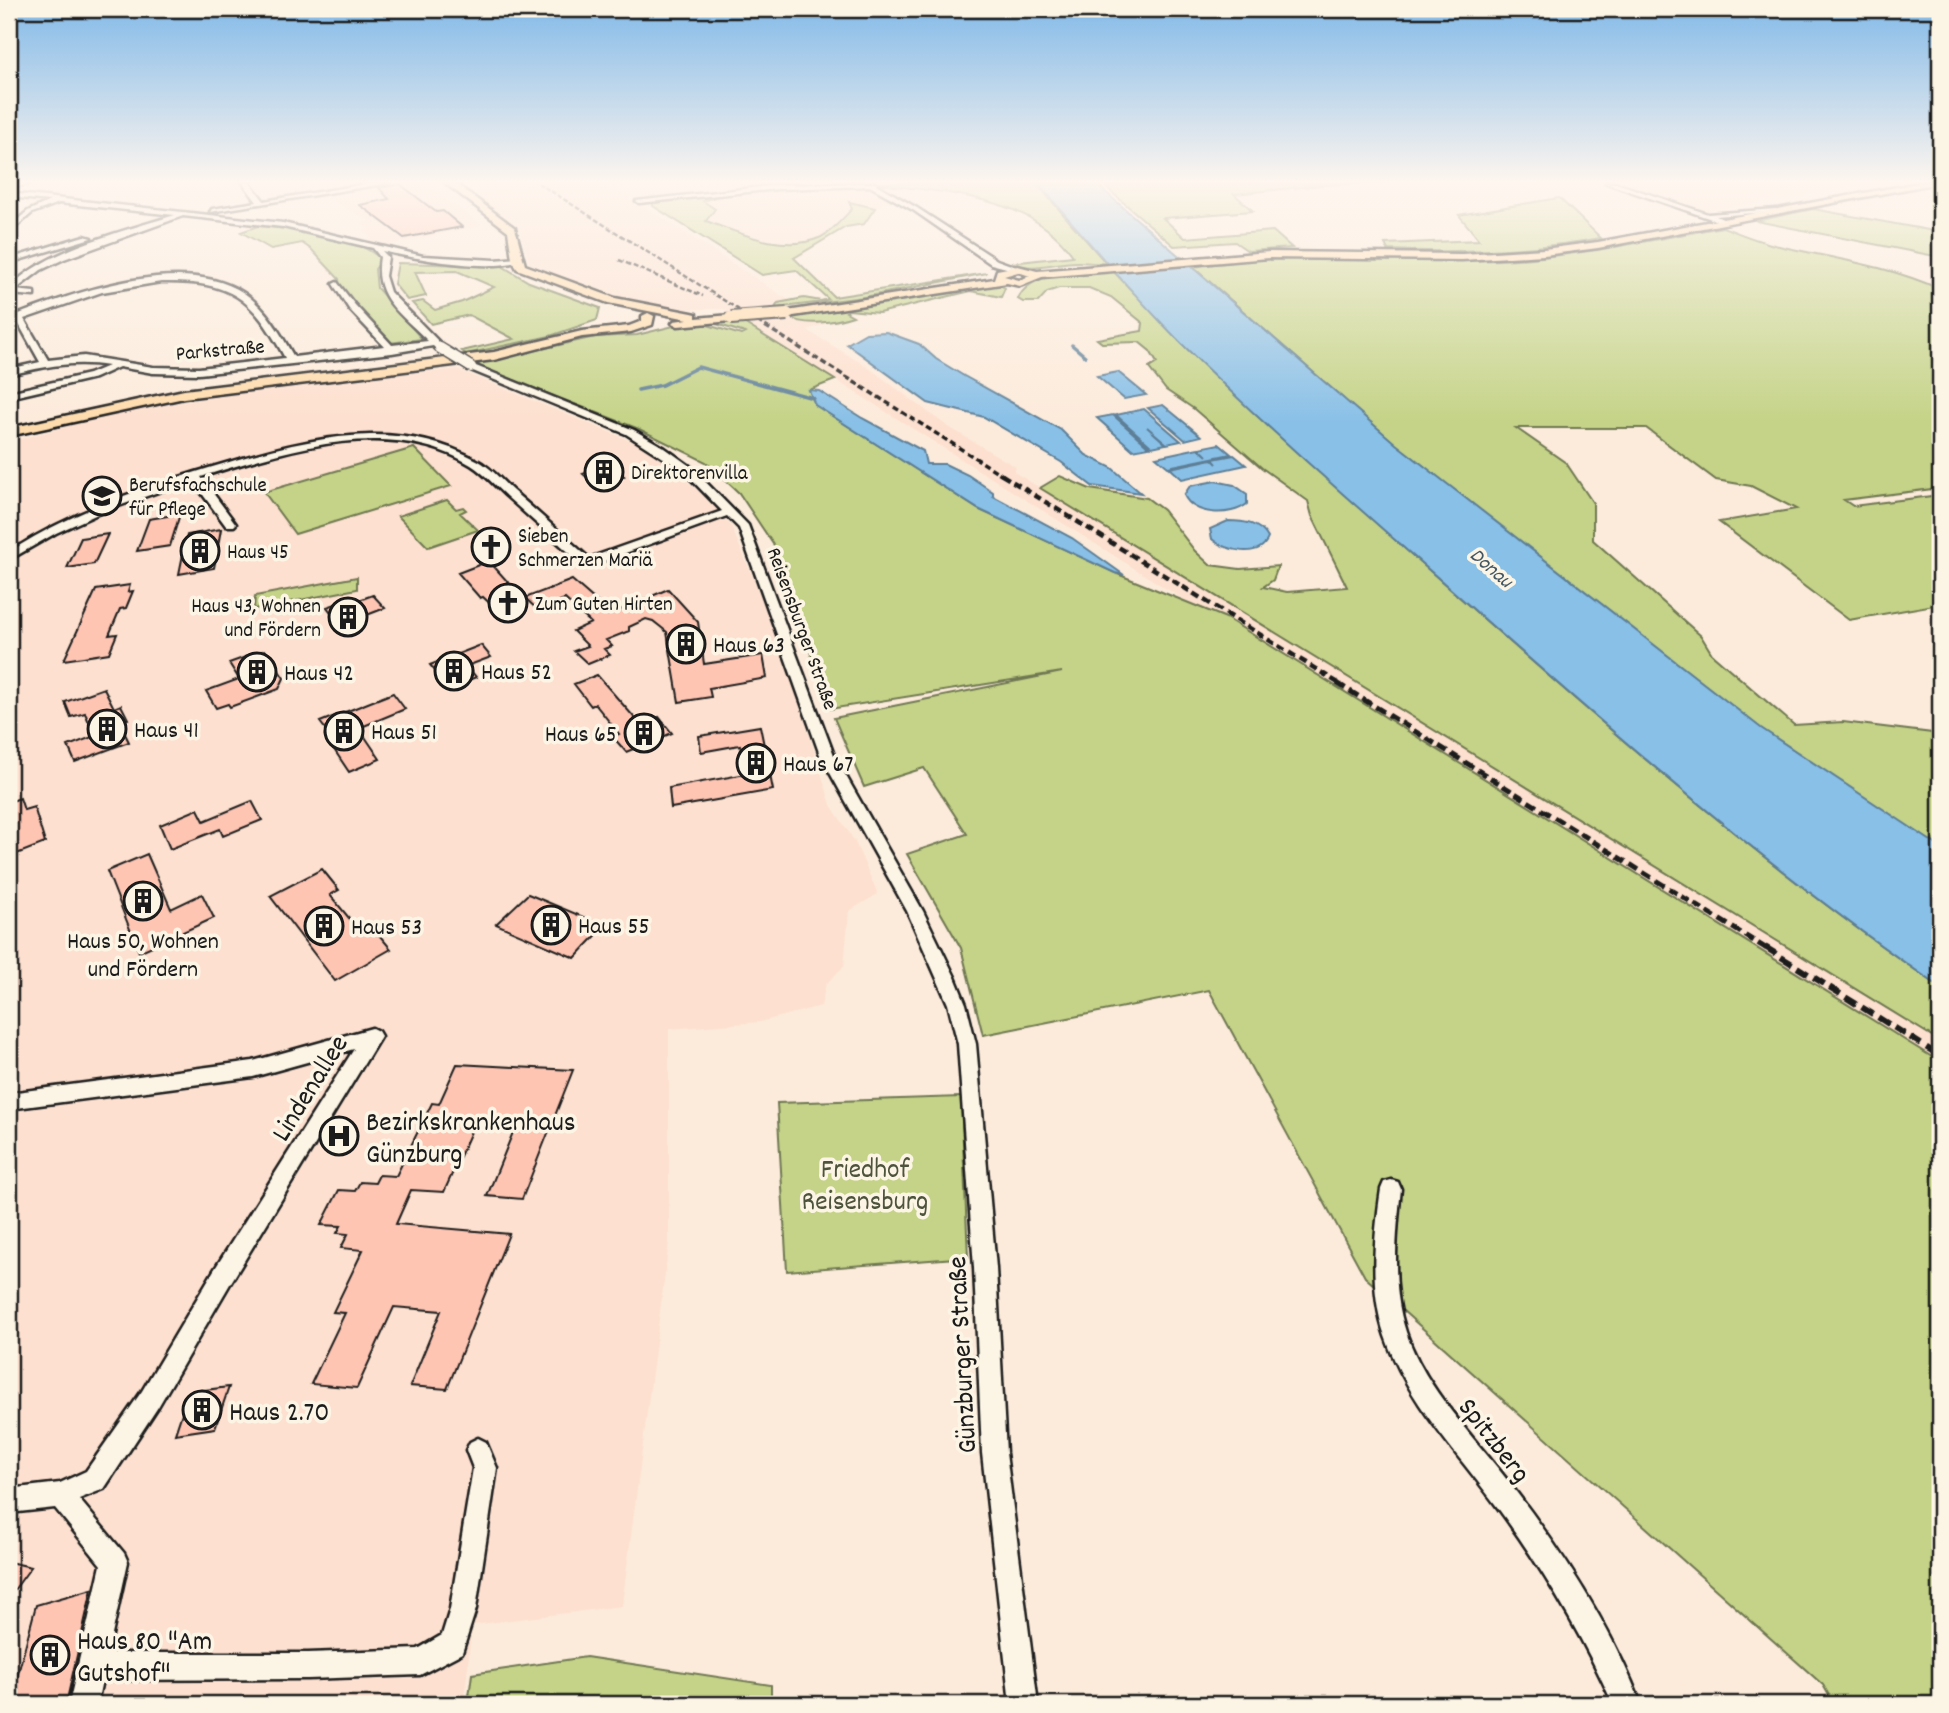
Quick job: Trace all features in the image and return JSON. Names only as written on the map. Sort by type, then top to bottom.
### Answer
[{"type":"main road","points":[[517,263],[528,271],[612,301],[698,318]]},
{"type":"main road","points":[[613,320],[631,329],[648,320],[785,313],[877,302],[975,285],[1018,269],[1035,274],[1167,263]]},
{"type":"main road","points":[[785,313],[1000,277],[1029,282],[1037,277],[1035,274]]},
{"type":"main road","points":[[942,288],[975,285]]},
{"type":"main road","points":[[596,295],[610,307],[613,320]]},
{"type":"main road","points":[[612,301],[648,320]]},
{"type":"main road","points":[[9,432],[184,394],[494,356],[582,334],[632,313]]},
{"type":"main road","points":[[551,342],[596,334],[631,333],[698,318]]},
{"type":"street","points":[[9,282],[23,279],[56,263]]},
{"type":"street","name":"Reisensburger Straße","points":[[384,263],[381,282],[386,293],[437,345],[471,368],[630,432],[686,468],[744,527],[827,755],[915,911],[957,1004]]},
{"type":"street","points":[[384,267],[392,263]]},
{"type":"street","points":[[994,263],[1000,277]]},
{"type":"street","points":[[997,263],[1018,269]]},
{"type":"street","points":[[23,279],[9,292],[31,294]]},
{"type":"street","points":[[45,363],[20,318],[117,286],[169,279],[202,281],[232,290],[247,299],[291,360]]},
{"type":"street","points":[[337,284],[352,307],[392,350]]},
{"type":"street","name":"Parkstraße","points":[[9,372],[45,363],[84,359],[153,370],[199,371],[437,345]]},
{"type":"street","points":[[9,395],[92,376],[117,365]]},
{"type":"street","points":[[9,557],[28,544],[84,516],[148,490],[264,453],[310,444],[372,438],[431,444],[455,451],[476,463],[587,562],[728,512]]},
{"type":"street","points":[[194,476],[230,524]]},
{"type":"street","name":"Günzburger Straße","points":[[957,1004],[967,1044],[976,1137],[993,1453],[1024,1704]]},
{"type":"street","name":"Lindenallee","points":[[9,1101],[253,1069],[372,1037],[222,1277],[150,1399],[95,1480],[60,1495]]},
{"type":"street","name":"Spitzberg","points":[[1391,1189],[1387,1219],[1388,1285],[1396,1335],[1431,1404],[1504,1496],[1563,1581],[1608,1660],[1627,1704]]},
{"type":"street","points":[[92,1668],[308,1667],[420,1662],[453,1644],[463,1609],[485,1468],[478,1450]]},
{"type":"street","points":[[9,1501],[60,1495],[115,1562],[83,1704]]},
{"type":"shaded area","points":[[529,263],[732,263],[789,300],[775,308],[797,322],[823,321],[825,324],[807,330],[869,368],[947,426],[1016,467],[1014,472],[1940,1041],[1940,1062],[1226,618],[1186,601],[723,309],[682,309],[641,304],[535,268]]},
{"type":"shaded area","name":"Bezirkskrankenhaus Günzburg","points":[[457,369],[648,448],[710,501],[731,526],[781,644],[831,805],[855,842],[878,894],[849,911],[844,966],[826,984],[821,1006],[760,1022],[669,1029],[669,1242],[622,1606],[472,1625],[464,1704],[9,1704],[9,442],[117,413],[283,385]]},
{"type":"green space","points":[[324,263],[380,263],[375,269],[377,288],[422,339],[389,343],[340,291],[339,279]]},
{"type":"green space","points":[[398,263],[502,266],[529,282],[600,308],[597,320],[550,336],[466,354],[462,351],[514,339],[469,315],[431,324],[412,303],[423,301],[435,310],[462,302],[494,287],[457,271],[415,272],[426,296],[407,300],[394,284]]},
{"type":"green space","points":[[743,263],[799,263],[834,297],[987,273],[864,297],[775,308],[778,303],[804,298],[821,301],[828,299],[796,270],[762,275]]},
{"type":"green space","points":[[1012,263],[1064,263],[1027,267]]},
{"type":"green space","points":[[1224,263],[1861,263],[1940,289],[1940,455],[1935,455],[1940,459],[1940,488],[1844,500],[1853,506],[1940,495],[1940,604],[1849,620],[1719,522],[1796,509],[1751,486],[1716,480],[1646,428],[1516,428],[1566,463],[1593,503],[1593,540],[1701,636],[1712,654],[1794,725],[1843,722],[1940,734],[1940,848],[1760,729],[1395,444],[1193,267]]},
{"type":"green space","points":[[1088,272],[1114,272],[1157,317],[1291,445],[1587,710],[1760,854],[1940,987],[1940,1041],[1040,488],[1060,476],[1090,489],[1147,498],[1163,510],[1195,551],[1210,565],[1240,569],[1278,566],[1273,580],[1263,587],[1287,592],[1347,587],[1312,516],[1308,501],[1262,468],[1194,409],[1166,390],[1149,368],[1157,363],[1150,351],[1139,342],[1102,343],[1097,339],[1142,331],[1143,323],[1111,297],[1089,288],[1059,288],[1047,292],[1038,302],[1023,302],[1018,299],[1023,291],[1039,280]]},
{"type":"green space","points":[[1000,285],[1005,288],[1001,297],[971,291],[879,313],[849,310],[846,312],[853,316],[829,322],[803,322],[789,317],[972,287]]},
{"type":"green space","points":[[739,320],[835,380],[809,390],[816,405],[978,509],[1115,573],[1226,618],[1940,1062],[1940,1704],[1834,1704],[1823,1685],[1365,1277],[1209,990],[983,1035],[961,948],[907,854],[967,834],[924,768],[864,787],[834,718],[1062,672],[830,709],[773,544],[739,493],[706,462],[639,429],[479,367],[479,363],[595,337],[637,335],[686,323],[701,323],[741,335],[745,333],[713,323]]},
{"type":"green space","points":[[414,448],[451,486],[295,534],[264,492]]},
{"type":"green space","points":[[447,500],[456,509],[463,507],[466,510],[460,513],[478,530],[428,547],[398,516]]},
{"type":"green space","points":[[357,577],[357,589],[254,609],[255,596]]},
{"type":"green space","name":"Friedhof Reisensburg","points":[[961,1097],[968,1257],[787,1271],[777,1103]]},
{"type":"green space","points":[[586,1657],[771,1685],[771,1704],[468,1704],[472,1674]]},
{"type":"water","name":"Donau","points":[[1107,263],[1187,263],[1396,444],[1761,728],[1940,847],[1940,987],[1818,899],[1700,805],[1585,707],[1251,411]]},
{"type":"water","points":[[886,332],[919,344],[936,359],[964,376],[1061,430],[1086,455],[1112,468],[1141,493],[1092,486],[1061,462],[984,417],[928,403],[847,344],[866,333]]},
{"type":"water","points":[[1118,372],[1146,395],[1124,399],[1097,376]]},
{"type":"water","points":[[809,390],[819,391],[923,451],[926,464],[945,464],[968,475],[993,492],[993,496],[1072,538],[1124,575],[978,509],[815,405]]},
{"type":"water","points":[[1163,405],[1201,436],[1185,440],[1148,408]]},
{"type":"water","points":[[1144,409],[1181,441],[1167,444],[1147,427],[1166,444],[1152,447],[1116,415]]},
{"type":"water","points":[[1113,415],[1149,447],[1133,450],[1097,418]]},
{"type":"water","points":[[1219,444],[1231,454],[1168,467],[1156,457],[1198,448],[1207,456],[1199,448]]},
{"type":"water","points":[[1234,455],[1246,465],[1182,479],[1170,468],[1212,459],[1217,464],[1213,459]]},
{"type":"water","points":[[1215,481],[1234,485],[1247,494],[1247,504],[1232,511],[1204,511],[1195,507],[1184,495],[1190,486]]},
{"type":"water","points":[[1228,521],[1251,524],[1261,529],[1268,538],[1264,545],[1250,551],[1225,547],[1212,539],[1210,529]]},
{"type":"building","name":"Direktorenvilla","points":[[610,465],[624,476],[597,486],[583,474]]},
{"type":"building","name":"Haus 45","points":[[180,514],[170,546],[137,551],[149,519]]},
{"type":"building","name":"Haus 45","points":[[221,529],[214,568],[179,574],[187,535]]},
{"type":"building","points":[[108,534],[94,564],[67,568],[81,538]]},
{"type":"building","points":[[489,561],[525,601],[499,612],[483,597],[480,598],[458,573]]},
{"type":"building","name":"Haus 63","points":[[572,580],[611,614],[668,589],[698,622],[704,664],[763,655],[767,678],[709,688],[711,697],[679,702],[667,632],[646,619],[629,627],[629,631],[606,640],[612,646],[604,649],[610,655],[588,664],[574,651],[588,646],[573,631],[591,623],[565,599],[538,610],[525,598]]},
{"type":"building","points":[[130,585],[128,592],[133,591],[126,608],[120,609],[109,635],[117,634],[109,653],[64,660],[96,590]]},
{"type":"building","name":"Haus 43, Wohnen und Fördern","points":[[373,595],[385,608],[341,625],[327,607],[345,601],[348,604]]},
{"type":"building","name":"Haus 52","points":[[481,645],[491,657],[467,666],[476,677],[449,688],[430,665]]},
{"type":"building","name":"Haus 42","points":[[265,650],[284,678],[279,689],[230,707],[228,704],[216,708],[206,691],[239,679],[229,663]]},
{"type":"building","points":[[597,675],[640,724],[659,717],[672,733],[626,752],[613,737],[619,734],[595,704],[591,706],[574,684]]},
{"type":"building","name":"Haus 41","points":[[104,688],[114,708],[121,705],[128,719],[119,722],[129,742],[75,762],[68,746],[95,736],[85,713],[71,717],[65,702]]},
{"type":"building","name":"Haus 51","points":[[393,693],[405,709],[359,728],[380,759],[349,772],[325,736],[329,734],[320,722]]},
{"type":"building","name":"Haus 67","points":[[760,726],[773,790],[671,808],[669,788],[746,774],[740,745],[701,752],[699,736]]},
{"type":"building","points":[[20,798],[24,810],[34,807],[45,843],[9,857],[9,802]]},
{"type":"building","points":[[252,801],[262,820],[223,836],[220,829],[170,849],[160,825],[198,809],[204,821]]},
{"type":"building","name":"Haus 50, Wohnen und Fördern","points":[[147,854],[171,909],[202,894],[214,918],[139,952],[107,871]]},
{"type":"building","name":"Haus 53","points":[[322,869],[339,890],[330,895],[358,929],[369,923],[391,949],[335,981],[270,896]]},
{"type":"building","name":"Haus 55","points":[[528,894],[605,926],[575,958],[496,924]]},
{"type":"building","points":[[457,1064],[573,1070],[522,1199],[487,1196],[514,1130],[473,1127],[444,1192],[411,1190],[396,1224],[509,1234],[447,1389],[410,1386],[441,1311],[394,1307],[357,1388],[311,1384],[345,1313],[333,1312],[363,1250],[341,1248],[348,1234],[337,1233],[341,1226],[321,1225],[339,1190],[355,1191],[360,1182],[375,1183],[379,1175],[396,1176],[432,1103],[439,1104]]},
{"type":"building","name":"Haus 2.70","points":[[229,1387],[215,1428],[175,1434],[189,1392]]},
{"type":"building","points":[[9,1562],[31,1567],[9,1597]]},
{"type":"building","name":"Haus 80 \"Am Gutshof\"","points":[[92,1589],[66,1704],[10,1704],[36,1605]]},
{"type":"waterway","points":[[1072,345],[1085,356]]},
{"type":"waterway","points":[[638,390],[662,385],[698,367],[813,398]]},
{"type":"railway","points":[[626,263],[703,296]]},
{"type":"railway","points":[[665,263],[744,313]]},
{"type":"railway","points":[[741,311],[1004,476]]},
{"type":"railway","points":[[1002,475],[1340,684]]},
{"type":"railway","points":[[1337,683],[1767,949]]},
{"type":"railway","points":[[1765,947],[1940,1056]]},
{"type":"place","name":"Direktorenvilla","points":[[604,472]]},
{"type":"place","name":"Berufsfachschule für Pflege","points":[[102,496]]},
{"type":"place","name":"Sieben Schmerzen Mariä","points":[[491,547]]},
{"type":"place","name":"Haus 45","points":[[200,551]]},
{"type":"place","name":"Zum Guten Hirten","points":[[508,603]]},
{"type":"place","name":"Haus 43, Wohnen und Fördern","points":[[348,617]]},
{"type":"place","name":"Haus 63","points":[[686,644]]},
{"type":"place","name":"Haus 52","points":[[454,671]]},
{"type":"place","name":"Haus 42","points":[[257,672]]},
{"type":"place","name":"Haus 41","points":[[107,729]]},
{"type":"place","name":"Haus 51","points":[[344,731]]},
{"type":"place","name":"Haus 65","points":[[644,733]]},
{"type":"place","name":"Haus 67","points":[[756,763]]},
{"type":"place","name":"Haus 50, Wohnen und Fördern","points":[[143,901]]},
{"type":"place","name":"Haus 55","points":[[551,925]]},
{"type":"place","name":"Haus 53","points":[[324,926]]},
{"type":"place","name":"Bezirkskrankenhaus Günzburg","points":[[339,1136]]},
{"type":"place","name":"Haus 2.70","points":[[202,1410]]},
{"type":"place","name":"Haus 80 \"Am Gutshof\"","points":[[50,1655]]}]
